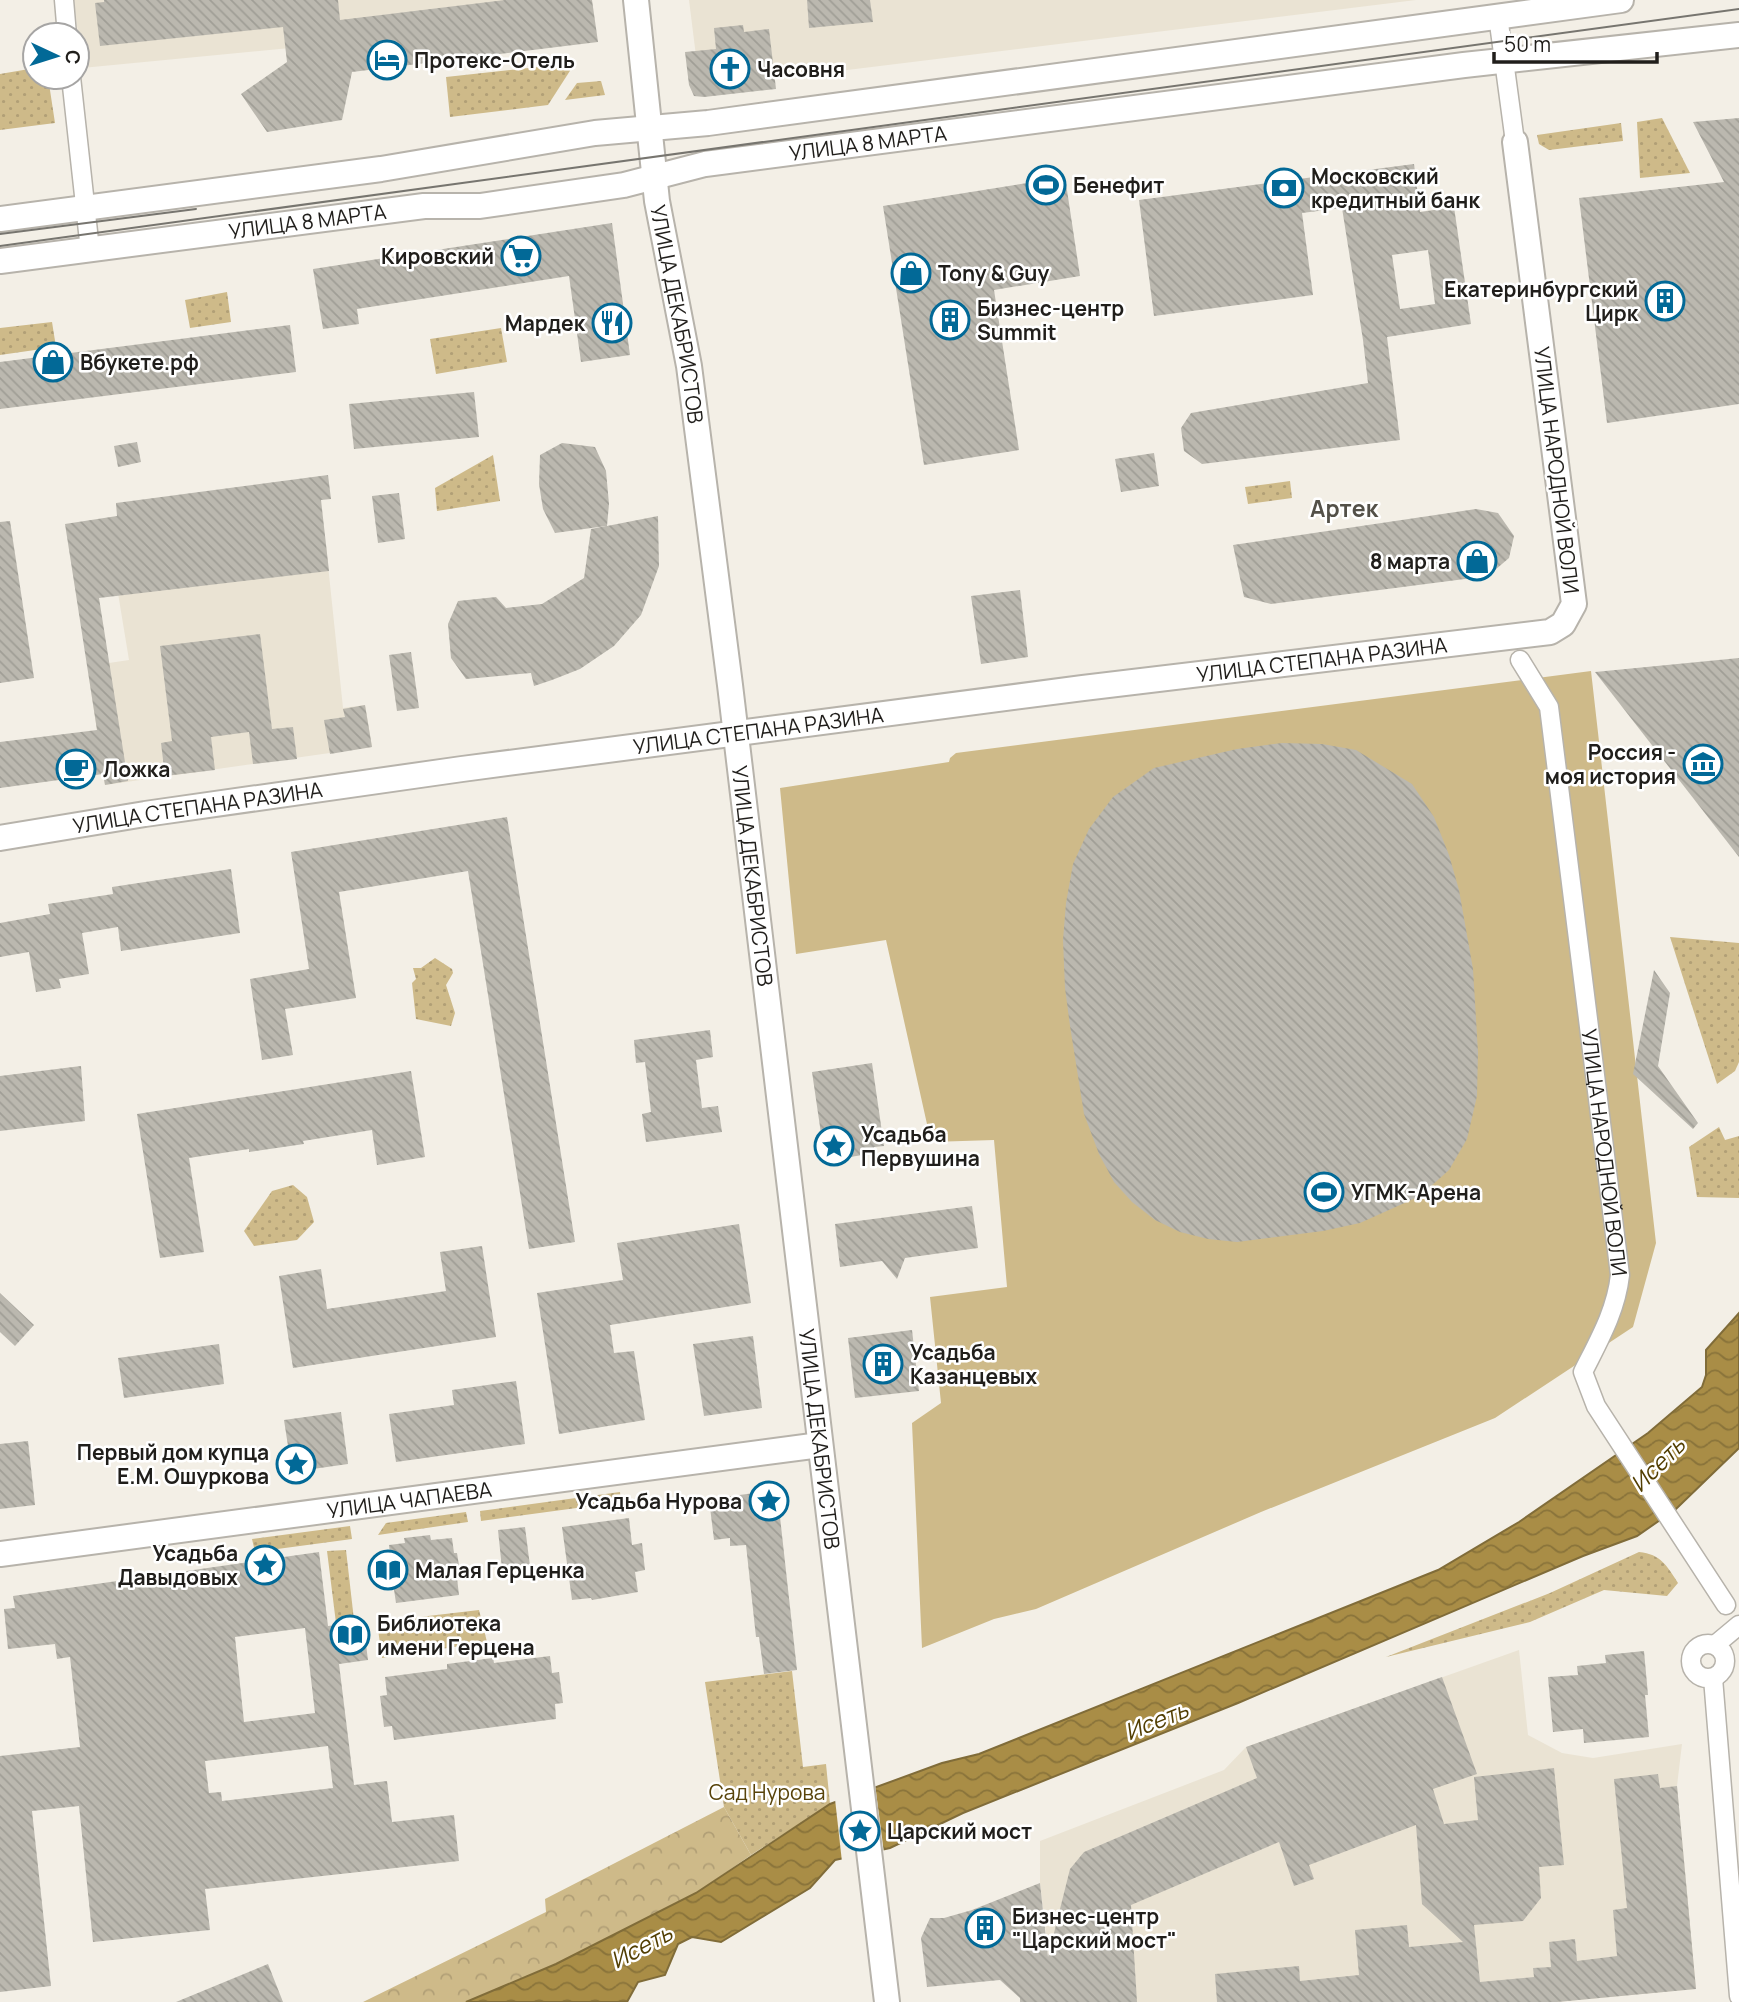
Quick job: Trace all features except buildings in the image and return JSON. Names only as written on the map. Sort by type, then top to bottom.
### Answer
[{"type":"main road","name":"УЛИЦА ДЕКАБРИСТОВ","points":[[636,0],[654,177],[689,366],[736,733],[887,2002]]},
{"type":"main road","name":"УЛИЦА 8 МАРТА","points":[[0,219],[381,169],[595,133],[748,117],[1621,0]]},
{"type":"main road","name":"УЛИЦА 8 МАРТА","points":[[0,261],[411,208],[481,206],[624,184],[705,164],[1504,61],[1739,35]]},
{"type":"main road","name":"УЛИЦА НАРОДНОЙ ВОЛИ","points":[[1515,142],[1574,604],[1563,624],[1519,648]]},
{"type":"main road","name":"УЛИЦА СТЕПАНА РАЗИНА","points":[[0,838],[145,814],[461,769],[1109,684],[1519,648]]},
{"type":"main road","name":"УЛИЦА ЧАПАЕВА","points":[[0,1554],[820,1445]]},
{"type":"street","points":[[64,0],[66,21]]},
{"type":"street","name":"УЛИЦА НАРОДНОЙ ВОЛИ","points":[[1498,16],[1515,142]]},
{"type":"street","points":[[73,91],[90,250]]},
{"type":"street","name":"УЛИЦА НАРОДНОЙ ВОЛИ","points":[[1519,648],[1549,707],[1620,1275],[1609,1322],[1583,1373],[1595,1406],[1726,1605]]},
{"type":"street","points":[[1715,1645],[1738,1626]]},
{"type":"street","points":[[1707,1644],[1715,1645],[1723,1652],[1726,1661],[1722,1672],[1713,1678],[1702,1678],[1694,1672],[1690,1662],[1698,1647],[1707,1644]]},
{"type":"street","points":[[1713,1678],[1739,1996]]},
{"type":"shaded area","points":[[74,0],[587,0],[373,40],[91,67],[91,21],[76,21]]},
{"type":"shaded area","points":[[689,0],[1416,0],[700,88]]},
{"type":"shaded area","points":[[326,546],[343,708],[365,705],[372,747],[105,785],[89,677],[109,663],[129,660],[115,575]]},
{"type":"shaded area","points":[[1519,1650],[1528,1735],[1562,1753],[1593,1758],[1682,1744],[1677,1786],[1696,1989],[1557,2002],[1054,2002],[1040,1883],[1040,1841],[1224,1770],[1246,1747]]},
{"type":"green space","points":[[575,63],[548,105],[450,117],[446,77]]},
{"type":"green space","points":[[21,70],[21,91],[50,91],[55,123],[0,130],[0,74]]},
{"type":"green space","points":[[601,81],[605,95],[565,100],[577,83]]},
{"type":"green space","points":[[1662,118],[1690,173],[1640,178],[1637,122]]},
{"type":"green space","points":[[1621,123],[1623,141],[1549,150],[1539,144],[1537,135]]},
{"type":"green space","points":[[227,292],[231,322],[190,328],[185,300]]},
{"type":"green space","points":[[52,322],[56,347],[0,355],[0,328]]},
{"type":"green space","points":[[501,328],[507,362],[436,374],[430,339]]},
{"type":"green space","points":[[493,455],[500,501],[437,511],[435,488]]},
{"type":"green space","points":[[1290,481],[1292,498],[1248,504],[1245,487]]},
{"type":"green space","name":"УГМК-Арена","points":[[1591,671],[1656,1243],[1633,1327],[1495,1418],[1261,1512],[1036,1609],[994,1619],[922,1648],[912,1423],[941,1403],[930,1297],[1007,1287],[994,1140],[931,1142],[886,940],[796,954],[780,788],[949,762],[956,753]]},
{"type":"green space","points":[[1670,937],[1739,943],[1739,1062],[1735,1071],[1717,1084]]},
{"type":"green space","points":[[435,958],[452,969],[453,973],[446,985],[455,1013],[451,1026],[416,1019],[412,983],[416,979],[413,968],[421,968]]},
{"type":"green space","points":[[1719,1127],[1725,1140],[1739,1136],[1739,1198],[1697,1197],[1689,1147]]},
{"type":"green space","points":[[293,1185],[307,1197],[314,1222],[297,1240],[254,1246],[244,1231],[272,1191]]},
{"type":"green space","points":[[620,1492],[621,1502],[481,1521],[480,1511]]},
{"type":"green space","points":[[466,1512],[468,1522],[378,1535],[386,1523]]},
{"type":"green space","points":[[350,1526],[352,1539],[255,1552],[252,1539]]},
{"type":"green space","points":[[346,1550],[354,1620],[336,1623],[327,1551]]},
{"type":"green space","points":[[1639,1552],[1658,1558],[1678,1583],[1667,1596],[1604,1590],[1530,1622],[1386,1657],[1550,1593]]},
{"type":"green space","points":[[479,1610],[487,1642],[382,1658],[377,1622]]},
{"type":"green space","name":"Сад Нурова","points":[[792,1671],[803,1767],[826,1764],[830,1804],[751,1855],[724,1807],[705,1682]]},
{"type":"green space","points":[[724,1807],[751,1855],[696,1893],[556,1964],[466,2002],[363,2002],[546,1912],[545,1899]]},
{"type":"water","name":"Исеть","points":[[1739,1313],[1739,1448],[1676,1509],[1637,1536],[1583,1556],[1238,1703],[963,1813],[890,1848],[835,1860],[810,1888],[721,1942],[692,1937],[678,1944],[665,1975],[638,1982],[627,2002],[466,2002],[556,1964],[696,1893],[830,1804],[942,1763],[979,1754],[1438,1570],[1519,1522],[1648,1433],[1702,1387],[1706,1375],[1706,1350]]},
{"type":"pier","points":[[875,1784],[884,1853],[842,1862],[835,1799]]},
{"type":"tram line","points":[[0,246],[1739,9]]},
{"type":"tram line","points":[[0,234],[196,209]]},
{"type":"place","name":"Протекс-Отель","points":[[387,60]]},
{"type":"place","name":"Часовня","points":[[730,69]]},
{"type":"place","name":"Бенефит","points":[[1046,185]]},
{"type":"place","name":"Московский кредитный банк","points":[[1284,188]]},
{"type":"place","name":"Кировский","points":[[521,256]]},
{"type":"place","name":"Tony & Guy","points":[[911,273]]},
{"type":"place","name":"Екатеринбургский Цирк","points":[[1665,301]]},
{"type":"place","name":"Бизнес-центр Summit","points":[[950,320]]},
{"type":"place","name":"Мардек","points":[[612,323]]},
{"type":"place","name":"Вбукете.рф","points":[[53,362]]},
{"type":"place","name":"8 марта","points":[[1477,561]]},
{"type":"place","name":"Россия - моя история","points":[[1703,764]]},
{"type":"place","name":"Ложка","points":[[76,769]]},
{"type":"place","name":"Усадьба Первушина","points":[[834,1146]]},
{"type":"place","name":"УГМК-Арена","points":[[1324,1192]]},
{"type":"place","name":"Усадьба Казанцевых","points":[[883,1364]]},
{"type":"place","name":"Первый дом купца Е.М. Ошуркова","points":[[296,1464]]},
{"type":"place","name":"Усадьба Нурова","points":[[769,1501]]},
{"type":"place","name":"Усадьба Давыдовых","points":[[265,1565]]},
{"type":"place","name":"Малая Герценка","points":[[388,1570]]},
{"type":"place","name":"Библиотека имени Герцена","points":[[350,1635]]},
{"type":"place","name":"Царский мост","points":[[860,1831]]},
{"type":"place","name":"Бизнес-центр \"Царский мост\"","points":[[985,1928]]},
{"type":"district","name":"Артек","points":[[1344,508]]}]
